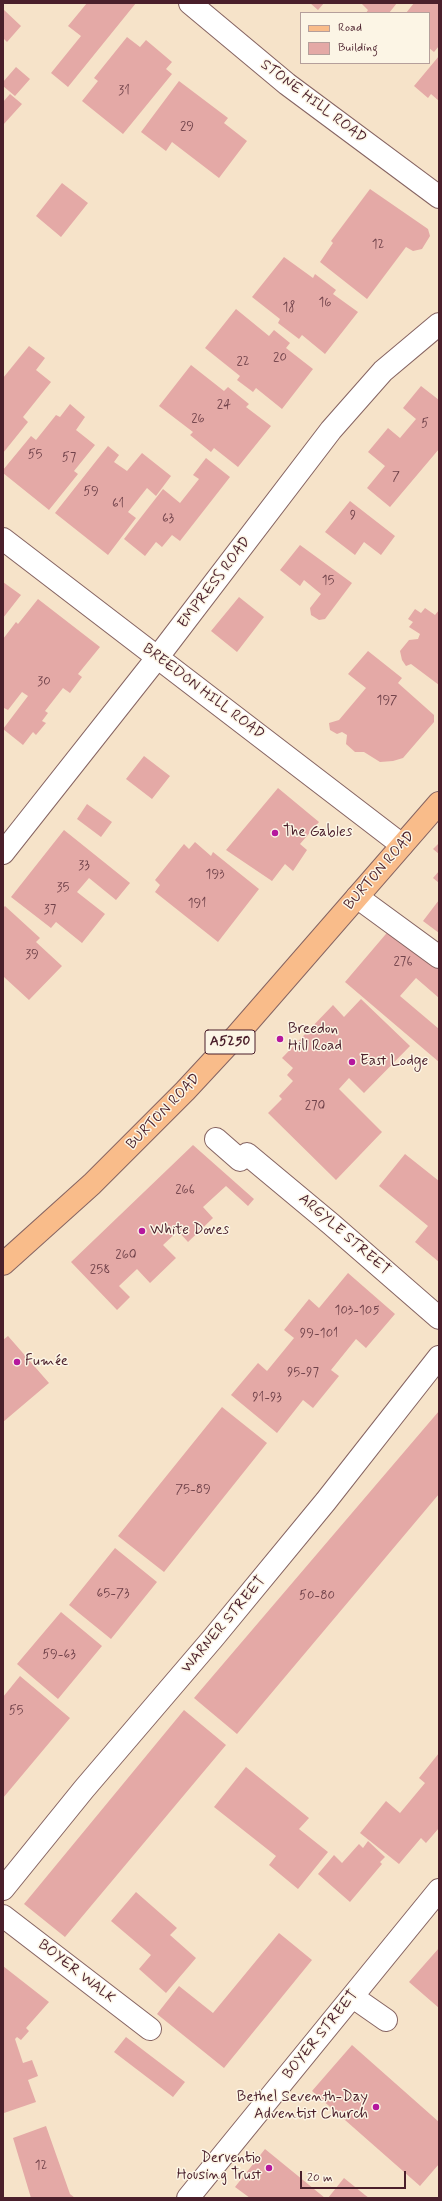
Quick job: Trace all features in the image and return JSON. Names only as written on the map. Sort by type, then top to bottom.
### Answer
[{"type":"main road","name":"BURTON ROAD","points":[[3,1264],[92,1184],[185,1091],[237,1035],[439,803]]},
{"type":"street","name":"STONE HILL ROAD","points":[[190,3],[287,84],[439,197]]},
{"type":"street","name":"EMPRESS ROAD","points":[[3,853],[157,658],[331,430],[383,371],[439,324]]},
{"type":"street","name":"BREEDON HILL ROAD","points":[[3,539],[402,845]]},
{"type":"street","points":[[358,897],[439,957]]},
{"type":"street","name":"ARGYLE STREET","points":[[216,1139],[240,1160],[247,1154],[332,1224],[439,1318]]},
{"type":"street","name":"WARNER STREET","points":[[3,1889],[84,1789],[214,1637],[321,1507],[439,1357]]},
{"type":"street","name":"BOYER STREET","points":[[188,2198],[439,1890]]},
{"type":"street","name":"BOYER WALK","points":[[3,1916],[150,2029]]},
{"type":"street","points":[[353,1997],[386,2020]]},
{"type":"building","points":[[87,3],[136,3],[68,87],[51,73],[81,36],[68,26]]},
{"type":"building","points":[[310,3],[324,3],[318,10]]},
{"type":"building","points":[[361,3],[397,3],[390,12],[367,12],[368,10]]},
{"type":"building","points":[[414,3],[439,3],[439,46],[434,52],[430,49],[430,12],[407,12]]},
{"type":"building","points":[[3,9],[21,26],[7,42],[3,38]]},
{"type":"building","points":[[127,37],[140,47],[146,40],[172,62],[166,69],[172,74],[123,134],[82,101],[98,81],[94,78]]},
{"type":"building","points":[[439,56],[439,101],[431,94],[428,98],[414,86]]},
{"type":"building","points":[[16,67],[30,79],[15,96],[3,86],[3,82]]},
{"type":"building","points":[[179,81],[228,118],[224,123],[247,141],[219,178],[172,142],[166,151],[141,132]]},
{"type":"building","points":[[10,94],[22,104],[3,125],[3,102]]},
{"type":"building","points":[[62,183],[88,203],[61,237],[36,216]]},
{"type":"building","points":[[370,189],[428,229],[430,236],[422,249],[413,251],[406,247],[367,299],[320,262],[333,243],[331,241]]},
{"type":"building","points":[[284,257],[313,278],[315,274],[336,290],[333,294],[358,312],[325,354],[302,335],[299,339],[278,323],[280,319],[252,297]]},
{"type":"building","points":[[236,309],[269,336],[274,330],[290,343],[286,348],[313,369],[282,409],[256,388],[253,392],[237,380],[240,376],[205,348]]},
{"type":"building","points":[[29,346],[45,358],[36,370],[51,382],[23,417],[28,422],[3,453],[3,378]]},
{"type":"building","points":[[191,365],[224,391],[228,387],[249,404],[246,407],[271,426],[238,467],[214,448],[211,452],[190,435],[193,432],[159,406]]},
{"type":"building","points":[[421,386],[439,400],[439,449],[390,507],[367,488],[385,466],[368,452],[388,428],[400,438],[416,419],[403,408]]},
{"type":"building","points":[[70,404],[85,417],[76,430],[95,445],[74,471],[78,474],[49,510],[3,473],[3,470],[31,436],[36,440],[56,415],[60,417]]},
{"type":"building","points":[[108,446],[119,455],[114,462],[127,471],[142,453],[171,476],[156,496],[147,488],[128,512],[136,518],[108,555],[55,513]]},
{"type":"building","points":[[206,458],[230,477],[180,541],[172,535],[162,547],[156,542],[145,556],[124,539],[163,489],[180,503],[199,479],[193,475]]},
{"type":"building","points":[[350,501],[395,536],[381,555],[364,542],[355,555],[325,532]]},
{"type":"building","points":[[300,545],[352,583],[325,619],[319,620],[311,615],[310,608],[321,594],[304,580],[300,586],[280,570]]},
{"type":"building","points":[[3,582],[21,595],[3,618]]},
{"type":"building","points":[[239,597],[264,617],[237,652],[211,631]]},
{"type":"building","points":[[38,599],[100,647],[78,674],[82,677],[70,693],[63,688],[45,711],[48,713],[42,721],[46,723],[36,735],[33,732],[23,745],[3,729],[28,696],[22,692],[8,710],[3,709],[3,639],[16,622],[18,624]]},
{"type":"building","points":[[425,608],[435,615],[439,610],[439,685],[411,664],[406,666],[402,660],[400,651],[409,640],[418,639],[420,634],[409,627],[413,622],[408,619],[415,609],[421,613]]},
{"type":"building","points":[[368,651],[402,678],[398,683],[434,715],[434,722],[403,758],[393,761],[380,762],[364,752],[355,752],[346,744],[347,735],[342,732],[337,734],[330,730],[329,723],[339,720],[366,688],[348,674]]},
{"type":"building","points":[[144,756],[170,776],[152,799],[126,779]]},
{"type":"building","name":"The Gables","points":[[278,788],[319,822],[300,844],[307,850],[293,871],[285,864],[272,881],[226,850]]},
{"type":"building","points":[[87,804],[112,822],[101,837],[77,819]]},
{"type":"building","points":[[64,830],[130,883],[116,900],[89,878],[77,892],[105,914],[82,943],[56,922],[51,928],[11,897]]},
{"type":"building","points":[[195,842],[211,856],[213,852],[259,889],[218,942],[155,892],[160,885],[155,880],[184,844],[189,849]]},
{"type":"building","points":[[439,843],[439,854],[433,849]]},
{"type":"building","points":[[439,871],[439,883],[433,878]]},
{"type":"building","points":[[439,900],[439,933],[423,921]]},
{"type":"building","points":[[5,906],[40,938],[36,942],[62,966],[29,1000],[4,977],[3,978],[3,908]]},
{"type":"building","points":[[391,928],[439,968],[439,998],[416,978],[400,996],[439,1029],[439,1062],[345,982]]},
{"type":"building","points":[[361,999],[410,1046],[364,1093],[349,1078],[339,1089],[382,1132],[336,1180],[268,1113],[282,1099],[279,1096],[293,1081],[287,1075],[293,1068],[282,1058],[333,1005],[344,1017]]},
{"type":"building","points":[[193,1145],[254,1199],[248,1206],[226,1186],[203,1207],[213,1218],[188,1242],[178,1231],[163,1245],[176,1258],[150,1283],[137,1269],[119,1286],[130,1297],[117,1310],[71,1262]]},
{"type":"building","points":[[405,1154],[439,1181],[439,1262],[415,1242],[428,1226],[379,1186]]},
{"type":"building","points":[[348,1273],[395,1314],[366,1348],[356,1339],[331,1370],[339,1376],[313,1408],[303,1400],[277,1433],[231,1395],[258,1363],[267,1371],[294,1338],[284,1330],[309,1299],[319,1308]]},
{"type":"building","name":"Fumée","points":[[8,1336],[49,1383],[3,1422],[3,1340]]},
{"type":"building","points":[[222,1407],[267,1443],[164,1572],[118,1536]]},
{"type":"building","points":[[439,1411],[439,1494],[237,1734],[194,1698]]},
{"type":"building","points":[[115,1548],[157,1582],[111,1639],[69,1605]]},
{"type":"building","points":[[61,1612],[102,1646],[58,1699],[17,1664]]},
{"type":"building","points":[[20,1676],[70,1718],[3,1798],[3,1697]]},
{"type":"building","points":[[184,1710],[226,1745],[65,1937],[24,1904]]},
{"type":"building","points":[[439,1753],[439,1828],[426,1843],[421,1838],[399,1864],[360,1833],[386,1801],[400,1813],[425,1783],[419,1778]]},
{"type":"building","points":[[246,1767],[309,1818],[299,1829],[328,1852],[298,1889],[269,1865],[276,1856],[214,1807]]},
{"type":"building","points":[[368,1841],[385,1857],[380,1862],[382,1864],[350,1902],[318,1874],[334,1855],[342,1863],[359,1844],[363,1848]]},
{"type":"building","points":[[136,1892],[177,1928],[170,1935],[196,1958],[166,1993],[139,1969],[151,1955],[111,1921]]},
{"type":"building","points":[[279,1933],[312,1960],[224,2068],[157,2014],[179,1986],[213,2013]]},
{"type":"building","points":[[439,1948],[439,2008],[409,1982]]},
{"type":"building","points":[[3,1966],[49,2002],[26,2028],[29,2031],[21,2040],[17,2037],[15,2039],[23,2063],[32,2060],[38,2076],[28,2080],[36,2102],[4,2113]]},
{"type":"building","points":[[126,2037],[185,2082],[173,2097],[114,2052]]},
{"type":"building","name":"Bethel Seventh-Day Adventist Church","points":[[352,2045],[439,2122],[439,2164],[420,2186],[312,2091]]},
{"type":"building","points":[[46,2126],[70,2194],[75,2198],[31,2198],[13,2138]]},
{"type":"building","name":"Derventio Housing Trust","points":[[265,2149],[325,2198],[250,2198],[235,2187]]},
{"type":"building","points":[[344,2178],[365,2195],[369,2198],[328,2198]]},
{"type":"place","name":"The Gables","points":[[275,833]]},
{"type":"place","name":"Breedon Hill Road","points":[[280,1039]]},
{"type":"place","name":"East Lodge","points":[[352,1062]]},
{"type":"place","name":"White Doves","points":[[142,1231]]},
{"type":"place","name":"Fumée","points":[[17,1362]]},
{"type":"place","name":"Bethel Seventh-Day Adventist Church","points":[[376,2107]]},
{"type":"place","name":"Derventio Housing Trust","points":[[269,2168]]}]
